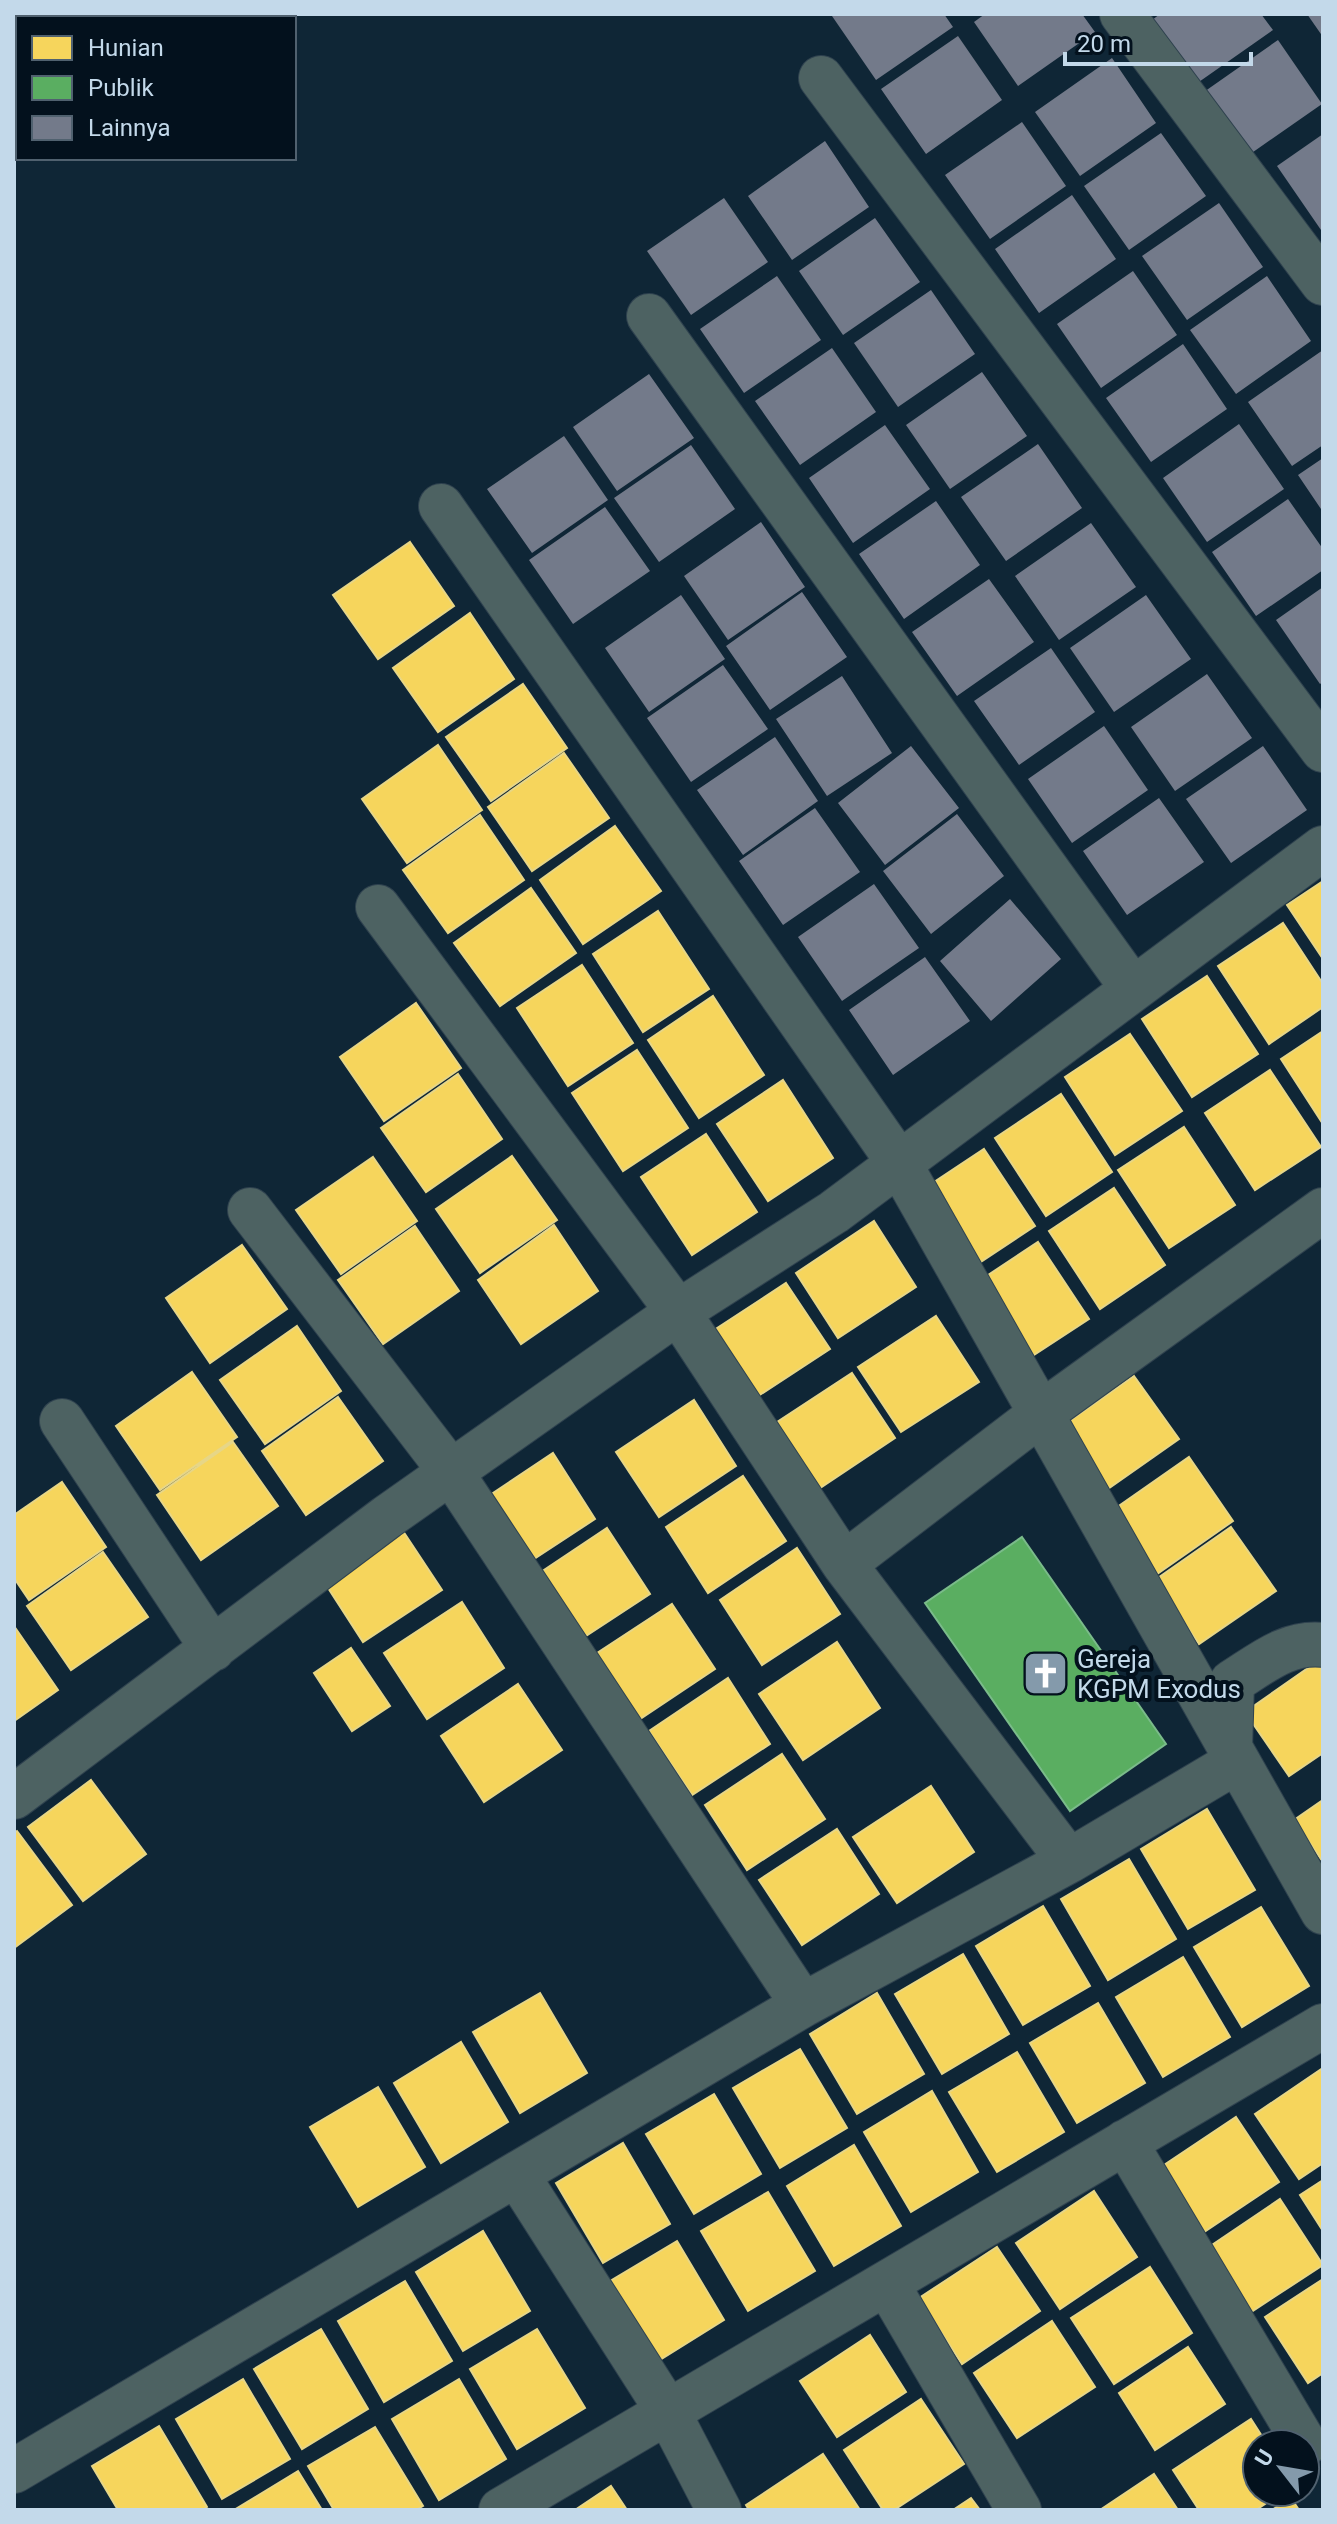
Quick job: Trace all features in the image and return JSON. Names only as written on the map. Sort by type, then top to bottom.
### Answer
[{"type":"street","points":[[1122,14],[1323,283]]},
{"type":"street","points":[[821,78],[1323,750]]},
{"type":"street","points":[[649,316],[1133,989]]},
{"type":"street","points":[[441,506],[899,1163],[1043,1412],[1233,1757],[1323,1912]]},
{"type":"street","points":[[14,1797],[451,1472],[678,1312],[834,1212],[1323,848]]},
{"type":"street","points":[[378,907],[678,1312],[844,1564],[1069,1861]]},
{"type":"street","points":[[250,1210],[451,1472],[803,2005]]},
{"type":"street","points":[[844,1564],[1043,1412],[1323,1210]]},
{"type":"street","points":[[62,1421],[213,1649]]},
{"type":"street","points":[[1233,1757],[1232,1682],[1282,1651],[1306,1643],[1323,1645]]},
{"type":"street","points":[[14,2471],[803,2005],[1069,1861],[1233,1757]]},
{"type":"street","points":[[501,2510],[1323,2026]]},
{"type":"street","points":[[1125,2142],[1295,2428]]},
{"type":"street","points":[[517,2175],[667,2410],[719,2510]]},
{"type":"street","points":[[887,2284],[1019,2510]]},
{"type":"building: Hunian","points":[[410,542],[454,606],[378,659],[333,595]]},
{"type":"building: Hunian","points":[[470,613],[514,679],[438,732],[393,668]]},
{"type":"building: Hunian","points":[[523,684],[567,748],[491,801],[446,737]]},
{"type":"building: Hunian","points":[[438,745],[482,810],[407,863],[362,799]]},
{"type":"building: Hunian","points":[[564,753],[609,818],[532,871],[488,807]]},
{"type":"building: Hunian","points":[[480,815],[524,880],[448,933],[403,870]]},
{"type":"building: Hunian","points":[[615,826],[661,891],[583,944],[540,880]]},
{"type":"building: Hunian","points":[[1323,881],[1323,959],[1287,905]]},
{"type":"building: Hunian","points":[[531,888],[576,953],[500,1006],[454,943]]},
{"type":"building: Hunian","points":[[658,911],[709,989],[643,1032],[593,954]]},
{"type":"building: Hunian","points":[[1283,923],[1323,984],[1323,1007],[1269,1044],[1218,966]]},
{"type":"building: Hunian","points":[[582,965],[633,1043],[568,1086],[517,1008]]},
{"type":"building: Hunian","points":[[1207,976],[1258,1054],[1192,1097],[1142,1019]]},
{"type":"building: Hunian","points":[[713,996],[764,1075],[699,1118],[648,1040]]},
{"type":"building: Hunian","points":[[416,1003],[461,1068],[384,1121],[340,1057]]},
{"type":"building: Hunian","points":[[1323,1031],[1323,1124],[1281,1059]]},
{"type":"building: Hunian","points":[[1130,1034],[1182,1111],[1115,1155],[1065,1077]]},
{"type":"building: Hunian","points":[[637,1050],[688,1128],[623,1171],[572,1093]]},
{"type":"building: Hunian","points":[[1270,1070],[1321,1147],[1255,1190],[1205,1113]]},
{"type":"building: Hunian","points":[[458,1074],[502,1139],[426,1192],[381,1128]]},
{"type":"building: Hunian","points":[[783,1080],[833,1158],[768,1201],[717,1124]]},
{"type":"building: Hunian","points":[[1061,1094],[1112,1172],[1046,1216],[995,1138]]},
{"type":"building: Hunian","points":[[1184,1127],[1235,1205],[1169,1248],[1118,1170]]},
{"type":"building: Hunian","points":[[706,1134],[757,1212],[692,1255],[641,1177]]},
{"type":"building: Hunian","points":[[984,1149],[1035,1226],[970,1269],[919,1192]]},
{"type":"building: Hunian","points":[[512,1156],[557,1220],[480,1273],[436,1209]]},
{"type":"building: Hunian","points":[[373,1157],[417,1221],[341,1274],[296,1210]]},
{"type":"building: Hunian","points":[[1114,1188],[1165,1265],[1100,1309],[1049,1231]]},
{"type":"building: Hunian","points":[[874,1221],[916,1287],[838,1338],[796,1273]]},
{"type":"building: Hunian","points":[[554,1225],[598,1291],[521,1344],[478,1280]]},
{"type":"building: Hunian","points":[[415,1226],[459,1291],[383,1344],[338,1280]]},
{"type":"building: Hunian","points":[[1038,1242],[1089,1319],[1023,1362],[973,1285]]},
{"type":"building: Hunian","points":[[242,1245],[287,1309],[210,1363],[166,1298]]},
{"type":"building: Hunian","points":[[786,1283],[830,1349],[752,1400],[708,1334]]},
{"type":"building: Hunian","points":[[936,1316],[979,1382],[901,1432],[858,1367]]},
{"type":"building: Hunian","points":[[297,1326],[341,1391],[265,1444],[220,1380]]},
{"type":"building: Hunian","points":[[192,1372],[237,1437],[160,1490],[116,1426]]},
{"type":"building: Hunian","points":[[852,1373],[895,1438],[817,1490],[774,1424]]},
{"type":"building: Hunian","points":[[1134,1376],[1179,1439],[1102,1493],[1058,1429]]},
{"type":"building: Hunian","points":[[338,1397],[383,1461],[306,1515],[262,1451]]},
{"type":"building: Hunian","points":[[694,1400],[736,1466],[659,1517],[616,1452]]},
{"type":"building: Hunian","points":[[233,1442],[278,1506],[201,1560],[157,1495]]},
{"type":"building: Hunian","points":[[553,1453],[595,1519],[517,1570],[475,1505]]},
{"type":"building: Hunian","points":[[1189,1457],[1233,1521],[1157,1574],[1113,1510]]},
{"type":"building: Hunian","points":[[743,1476],[786,1541],[708,1593],[666,1527]]},
{"type":"building: Hunian","points":[[62,1482],[106,1547],[29,1600],[14,1578],[14,1515]]},
{"type":"building: Hunian","points":[[399,1525],[442,1590],[363,1642],[321,1577]]},
{"type":"building: Hunian","points":[[1231,1527],[1276,1591],[1199,1644],[1155,1580]]},
{"type":"building: Hunian","points":[[607,1528],[650,1594],[572,1645],[529,1580]]},
{"type":"building: Hunian","points":[[797,1548],[840,1614],[762,1665],[720,1600]]},
{"type":"building: Hunian","points":[[103,1552],[148,1617],[71,1670],[27,1606]]},
{"type":"building: Hunian","points":[[462,1602],[504,1668],[427,1719],[384,1653]]},
{"type":"building: Hunian","points":[[672,1604],[715,1669],[637,1721],[594,1655]]},
{"type":"building: Hunian","points":[[14,1626],[58,1690],[14,1721]]},
{"type":"building: Hunian","points":[[837,1642],[880,1708],[803,1760],[759,1694]]},
{"type":"building: Hunian","points":[[351,1648],[390,1706],[352,1731],[314,1673]]},
{"type":"building: Hunian","points":[[1321,1659],[1323,1753],[1289,1776],[1245,1712]]},
{"type":"building: Hunian","points":[[728,1678],[770,1744],[692,1795],[649,1731]]},
{"type":"building: Hunian","points":[[518,1684],[562,1750],[484,1802],[441,1736]]},
{"type":"building: Hunian","points":[[782,1754],[825,1819],[747,1870],[705,1805]]},
{"type":"building: Hunian","points":[[91,1780],[146,1854],[83,1901],[28,1827]]},
{"type":"building: Hunian","points":[[931,1786],[974,1852],[897,1903],[853,1837]]},
{"type":"building: Hunian","points":[[1323,1800],[1323,1862],[1294,1820]]},
{"type":"building: Hunian","points":[[1207,1809],[1255,1890],[1188,1929],[1141,1849]]},
{"type":"building: Hunian","points":[[837,1829],[879,1894],[802,1945],[759,1880]]},
{"type":"building: Hunian","points":[[17,1831],[72,1905],[14,1948],[14,1833]]},
{"type":"building: Hunian","points":[[1129,1859],[1176,1939],[1108,1980],[1061,1899]]},
{"type":"building: Hunian","points":[[1043,1906],[1090,1986],[1023,2025],[976,1946]]},
{"type":"building: Hunian","points":[[1261,1907],[1309,1986],[1242,2027],[1194,1947]]},
{"type":"building: Hunian","points":[[963,1954],[1009,2034],[942,2074],[895,1994]]},
{"type":"building: Hunian","points":[[1183,1957],[1230,2037],[1163,2077],[1116,1997]]},
{"type":"building: Hunian","points":[[540,1993],[587,2073],[520,2113],[473,2032]]},
{"type":"building: Hunian","points":[[877,1993],[924,2074],[857,2114],[810,2034]]},
{"type":"building: Hunian","points":[[1098,2003],[1145,2083],[1077,2123],[1030,2043]]},
{"type":"building: Hunian","points":[[461,2042],[508,2122],[441,2163],[394,2083]]},
{"type":"building: Hunian","points":[[800,2049],[847,2128],[780,2168],[733,2088]]},
{"type":"building: Hunian","points":[[1017,2052],[1064,2132],[997,2172],[949,2092]]},
{"type":"building: Hunian","points":[[1323,2068],[1323,2163],[1299,2179],[1255,2114]]},
{"type":"building: Hunian","points":[[378,2087],[425,2167],[358,2207],[310,2127]]},
{"type":"building: Hunian","points":[[932,2091],[978,2172],[911,2212],[864,2132]]},
{"type":"building: Hunian","points":[[714,2094],[761,2174],[694,2214],[646,2134]]},
{"type":"building: Hunian","points":[[1236,2117],[1279,2182],[1201,2234],[1158,2169]]},
{"type":"building: Hunian","points":[[623,2143],[670,2224],[603,2263],[556,2183]]},
{"type":"building: Hunian","points":[[854,2145],[901,2226],[834,2266],[787,2186]]},
{"type":"building: Hunian","points":[[1323,2180],[1323,2231],[1300,2195]]},
{"type":"building: Hunian","points":[[1094,2191],[1137,2257],[1060,2309],[1016,2243]]},
{"type":"building: Hunian","points":[[768,2192],[815,2271],[748,2311],[701,2231]]},
{"type":"building: Hunian","points":[[1280,2199],[1323,2265],[1245,2316],[1203,2251]]},
{"type":"building: Hunian","points":[[483,2231],[530,2311],[463,2351],[416,2272]]},
{"type":"building: Hunian","points":[[677,2241],[724,2320],[658,2361],[610,2281]]},
{"type":"building: Hunian","points":[[997,2247],[1040,2311],[962,2364],[919,2298]]},
{"type":"building: Hunian","points":[[1150,2267],[1192,2333],[1114,2384],[1071,2318]]},
{"type":"building: Hunian","points":[[1323,2279],[1323,2373],[1308,2383],[1265,2317]]},
{"type":"building: Hunian","points":[[405,2281],[452,2361],[384,2402],[338,2321]]},
{"type":"building: Hunian","points":[[1052,2321],[1095,2387],[1017,2438],[974,2373]]},
{"type":"building: Hunian","points":[[321,2329],[368,2409],[302,2449],[254,2369]]},
{"type":"building: Hunian","points":[[537,2329],[585,2408],[517,2449],[470,2369]]},
{"type":"building: Hunian","points":[[870,2335],[906,2392],[837,2437],[800,2381]]},
{"type":"building: Hunian","points":[[1188,2347],[1225,2404],[1155,2450],[1119,2393]]},
{"type":"building: Hunian","points":[[243,2379],[290,2459],[222,2499],[176,2419]]},
{"type":"building: Hunian","points":[[459,2379],[506,2459],[439,2500],[392,2419]]},
{"type":"building: Hunian","points":[[921,2399],[964,2464],[894,2510],[883,2510],[844,2450]]},
{"type":"building: Hunian","points":[[1251,2419],[1257,2428],[1241,2428],[1241,2508],[1259,2508],[1199,2510],[1173,2470]]},
{"type":"building: Hunian","points":[[159,2426],[207,2507],[202,2510],[118,2510],[92,2466]]},
{"type":"building: Hunian","points":[[375,2427],[423,2506],[416,2510],[334,2510],[308,2466]]},
{"type":"building: Hunian","points":[[823,2454],[860,2510],[749,2510],[746,2505]]},
{"type":"building: Hunian","points":[[298,2471],[322,2510],[234,2510]]},
{"type":"building: Hunian","points":[[1154,2474],[1178,2510],[1100,2510]]},
{"type":"building: Hunian","points":[[611,2486],[627,2510],[575,2510]]},
{"type":"building: Hunian","points":[[971,2498],[980,2510],[953,2510]]},
{"type":"building: Hunian","points":[[1298,2508],[1299,2510],[1272,2510]]},
{"type":"building: Publik","name":"Gereja KGPM Exodus","points":[[1022,1537],[1166,1744],[1070,1811],[925,1603]]},
{"type":"building: Lainnya","points":[[944,14],[953,27],[876,80],[832,16]]},
{"type":"building: Lainnya","points":[[985,14],[1082,14],[1095,32],[1018,86],[974,22]]},
{"type":"building: Lainnya","points":[[1160,14],[1261,14],[1273,30],[1196,84],[1152,20]]},
{"type":"building: Lainnya","points":[[1307,14],[1323,14],[1323,37]]},
{"type":"building: Lainnya","points":[[958,36],[1002,100],[926,154],[881,89]]},
{"type":"building: Lainnya","points":[[1278,40],[1322,104],[1246,157],[1201,94]]},
{"type":"building: Lainnya","points":[[1112,58],[1156,123],[1080,176],[1035,112]]},
{"type":"building: Lainnya","points":[[1022,122],[1066,186],[990,239],[945,175]]},
{"type":"building: Lainnya","points":[[1161,133],[1206,196],[1129,250],[1084,186]]},
{"type":"building: Lainnya","points":[[1323,134],[1323,229],[1321,230],[1277,166]]},
{"type":"building: Lainnya","points":[[825,141],[869,207],[792,260],[748,196]]},
{"type":"building: Lainnya","points":[[1072,195],[1116,259],[1039,313],[995,249]]},
{"type":"building: Lainnya","points":[[724,198],[768,262],[691,315],[647,251]]},
{"type":"building: Lainnya","points":[[1219,203],[1263,267],[1187,320],[1142,256]]},
{"type":"building: Lainnya","points":[[875,218],[920,282],[843,335],[799,271]]},
{"type":"building: Lainnya","points":[[1133,271],[1177,335],[1101,388],[1057,324]]},
{"type":"building: Lainnya","points":[[777,276],[821,340],[744,393],[700,329]]},
{"type":"building: Lainnya","points":[[1267,276],[1311,341],[1236,394],[1190,330]]},
{"type":"building: Lainnya","points":[[931,290],[975,354],[898,407],[854,343]]},
{"type":"building: Lainnya","points":[[1183,344],[1227,409],[1151,462],[1106,398]]},
{"type":"building: Lainnya","points":[[832,348],[876,412],[800,465],[755,401]]},
{"type":"building: Lainnya","points":[[1323,350],[1323,445],[1292,466],[1248,402]]},
{"type":"building: Lainnya","points":[[982,372],[1027,436],[950,489],[906,425]]},
{"type":"building: Lainnya","points":[[649,374],[694,438],[617,491],[573,427]]},
{"type":"building: Lainnya","points":[[1239,424],[1284,489],[1207,542],[1163,478]]},
{"type":"building: Lainnya","points":[[885,425],[930,489],[853,543],[809,478]]},
{"type":"building: Lainnya","points":[[564,436],[608,500],[532,553],[487,489]]},
{"type":"building: Lainnya","points":[[1038,444],[1082,508],[1006,561],[961,497]]},
{"type":"building: Lainnya","points":[[691,445],[735,509],[659,562],[614,498]]},
{"type":"building: Lainnya","points":[[1323,458],[1323,512],[1298,475]]},
{"type":"building: Lainnya","points":[[1288,499],[1323,549],[1323,570],[1256,616],[1212,552]]},
{"type":"building: Lainnya","points":[[936,501],[980,565],[904,619],[859,554]]},
{"type":"building: Lainnya","points":[[605,507],[650,571],[573,624],[529,560]]},
{"type":"building: Lainnya","points":[[761,522],[805,587],[728,640],[684,576]]},
{"type":"building: Lainnya","points":[[1091,523],[1136,587],[1059,640],[1015,576]]},
{"type":"building: Lainnya","points":[[989,579],[1034,642],[957,696],[912,632]]},
{"type":"building: Lainnya","points":[[1323,587],[1323,682],[1320,684],[1276,620]]},
{"type":"building: Lainnya","points":[[802,592],[847,657],[770,710],[726,646]]},
{"type":"building: Lainnya","points":[[681,595],[725,659],[649,712],[605,648]]},
{"type":"building: Lainnya","points":[[1146,595],[1191,659],[1114,712],[1070,648]]},
{"type":"building: Lainnya","points":[[1051,648],[1095,712],[1019,765],[974,701]]},
{"type":"building: Lainnya","points":[[723,665],[768,729],[691,782],[647,718]]},
{"type":"building: Lainnya","points":[[1207,674],[1252,738],[1175,791],[1131,727]]},
{"type":"building: Lainnya","points":[[842,676],[892,753],[827,796],[776,719]]},
{"type":"building: Lainnya","points":[[1104,726],[1148,790],[1072,843],[1028,779]]},
{"type":"building: Lainnya","points":[[775,737],[818,801],[743,855],[697,790]]},
{"type":"building: Lainnya","points":[[911,746],[959,808],[885,865],[838,803]]},
{"type":"building: Lainnya","points":[[1263,746],[1307,810],[1231,863],[1186,799]]},
{"type":"building: Lainnya","points":[[1159,798],[1204,862],[1127,915],[1083,851]]},
{"type":"building: Lainnya","points":[[815,808],[860,872],[783,925],[739,861]]},
{"type":"building: Lainnya","points":[[957,814],[1004,876],[931,934],[883,871]]},
{"type":"building: Lainnya","points":[[874,884],[919,948],[842,1001],[798,937]]},
{"type":"building: Lainnya","points":[[1010,899],[1061,959],[991,1021],[940,961]]},
{"type":"building: Lainnya","points":[[925,957],[970,1021],[893,1075],[849,1010]]},
{"type":"place","name":"Gereja KGPM Exodus","points":[[1046,1674]]}]
